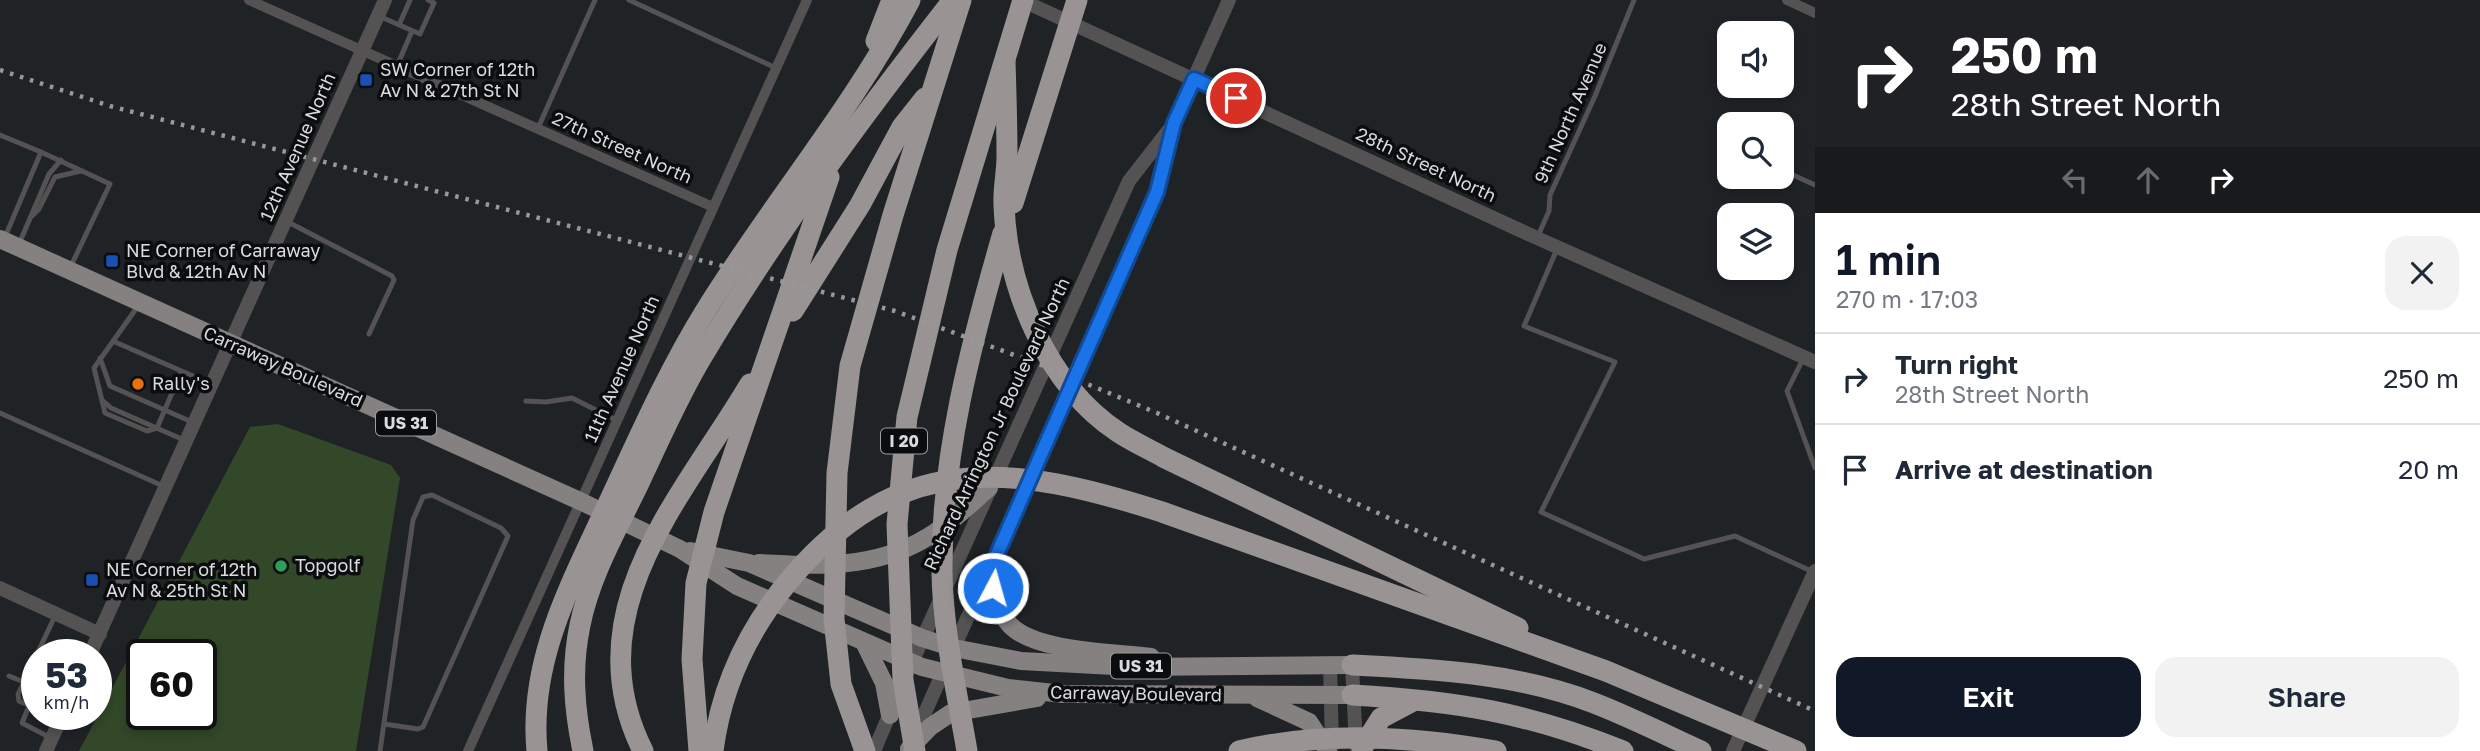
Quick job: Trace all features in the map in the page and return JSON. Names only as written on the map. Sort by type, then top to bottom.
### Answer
[{"type":"highway","points":[[699,751],[693,698],[692,620],[705,546],[847,119],[892,0]]},
{"type":"highway","points":[[537,751],[535,726],[538,686],[547,645],[560,608],[665,384],[705,311],[836,121],[910,0]]},
{"type":"highway","points":[[583,751],[573,688],[576,647],[587,596],[701,358],[791,218],[885,87],[953,0]]},
{"type":"highway","points":[[864,751],[841,684],[834,619],[837,473],[850,366],[892,215],[961,0]]},
{"type":"highway","name":"I 20","points":[[911,750],[903,680],[897,524],[899,476],[915,372],[1022,0]]},
{"type":"highway","points":[[967,751],[946,633],[942,571],[953,432],[965,370],[985,294],[1077,0]]},
{"type":"highway","points":[[1005,61],[1007,160],[1004,205],[1010,263],[1027,313],[1052,360],[1083,402],[1117,431],[1165,458],[1606,671],[1796,751]]},
{"type":"highway","points":[[643,751],[630,719],[620,676],[621,641],[635,576],[669,510],[860,205],[902,127],[934,86]]},
{"type":"highway","points":[[713,751],[723,698],[739,657],[782,590],[828,538],[878,502],[909,491],[984,477],[1020,477],[1098,492],[1606,671]]},
{"type":"highway","name":"US 31","points":[[1352,665],[1446,669],[1548,689],[1594,703],[1700,750]]},
{"type":"highway","name":"US 31","points":[[1352,695],[1478,706],[1534,719],[1623,751]]},
{"type":"highway","points":[[1359,751],[1381,718],[1419,699]]},
{"type":"highway","points":[[1240,751],[1268,744],[1346,737],[1432,740],[1496,751]]},
{"type":"main road","name":"Carraway Boulevard","points":[[7,242],[582,502],[680,549],[737,586],[911,663],[1008,688],[1063,694],[1352,695]]},
{"type":"main road","points":[[749,563],[831,565],[892,555],[940,529],[989,488]]},
{"type":"main road","name":"Carraway Boulevard","points":[[680,549],[749,563],[922,638],[954,648],[1056,664],[1352,665]]},
{"type":"main road","points":[[990,570],[995,596],[1004,617],[1018,632],[1030,638],[1052,644],[1210,665]]},
{"type":"main road","points":[[865,644],[884,683],[890,715]]},
{"type":"main road","points":[[911,750],[936,723],[960,710],[1063,694]]},
{"type":"main road","points":[[1250,695],[1300,716],[1315,728],[1330,751]]},
{"type":"street","name":"27th Street North","points":[[249,0],[713,207]]},
{"type":"street","name":"12th Avenue North","points":[[98,639],[385,0]]},
{"type":"street","name":"11th Avenue North","points":[[468,751],[807,0]]},
{"type":"street","name":"28th Street North","points":[[1022,0],[1537,239],[1810,359]]},
{"type":"street","name":"Richard Arrington Jr Boulevard North","points":[[911,750],[1157,192],[1174,123],[1228,0]]},
{"type":"street","points":[[1787,0],[1815,13]]},
{"type":"street","name":"Richard Arrington Jr Boulevard North","points":[[874,751],[989,488],[1129,181],[1174,123]]},
{"type":"street","points":[[1733,751],[1815,572]]},
{"type":"street","points":[[0,588],[100,634]]},
{"type":"street","points":[[1330,664],[1330,751]]},
{"type":"street","points":[[1352,665],[1352,695],[1359,751]]},
{"type":"lane","points":[[399,25],[410,0]]},
{"type":"lane","points":[[378,16],[420,34],[435,3],[428,0]]},
{"type":"lane","points":[[538,129],[595,0]]},
{"type":"lane","points":[[629,0],[776,68]]},
{"type":"lane","name":"9th North Avenue","points":[[1537,239],[1549,211],[1550,195],[1634,0]]},
{"type":"lane","points":[[397,66],[412,31]]},
{"type":"lane","points":[[0,135],[110,184],[69,271]]},
{"type":"lane","points":[[7,242],[41,152]]},
{"type":"lane","points":[[29,219],[49,174],[61,160]]},
{"type":"lane","points":[[7,242],[39,209],[55,177],[81,171]]},
{"type":"lane","points":[[1794,175],[1815,185]]},
{"type":"lane","points":[[286,221],[392,276],[394,280],[369,334]]},
{"type":"lane","points":[[1558,247],[1524,326],[1615,362],[1541,512],[1644,559],[1735,536],[1815,572]]},
{"type":"lane","points":[[140,303],[115,342],[94,368],[99,398],[111,408],[187,441]]},
{"type":"lane","points":[[115,342],[212,385]]},
{"type":"lane","points":[[100,358],[110,386],[195,423]]},
{"type":"lane","points":[[1810,359],[1787,391],[1815,468]]},
{"type":"lane","points":[[157,428],[181,372]]},
{"type":"lane","points":[[526,401],[546,402],[572,398],[618,421]]},
{"type":"lane","points":[[0,413],[166,487]]},
{"type":"lane","points":[[380,751],[413,520],[423,498],[432,495],[501,528],[508,536],[423,727],[418,729],[384,724]]},
{"type":"lane","points":[[44,639],[56,614]]},
{"type":"lane","points":[[9,676],[21,681]]},
{"type":"lane","points":[[31,730],[49,745]]},
{"type":"green space","name":"Topgolf","points":[[278,424],[391,465],[400,478],[356,751],[79,751],[90,730],[112,730],[112,688],[126,662],[126,730],[217,730],[217,639],[138,639],[250,427]]},
{"type":"railway","points":[[0,70],[110,106],[895,311],[1044,366],[1157,413],[1815,711]]},
{"type":"place","name":"SW Corner of 12th Av N & 27th St N","points":[[366,80]]},
{"type":"place","name":"NE Corner of Carraway Blvd & 12th Av N","points":[[112,261]]},
{"type":"place","name":"Rally's","points":[[138,384]]},
{"type":"place","name":"Topgolf","points":[[281,566]]},
{"type":"place","name":"NE Corner of 12th Av N & 25th St N","points":[[92,580]]},
{"type":"route","points":[[993,588],[990,570],[1157,192],[1174,123],[1194,79],[1236,98]]}]
